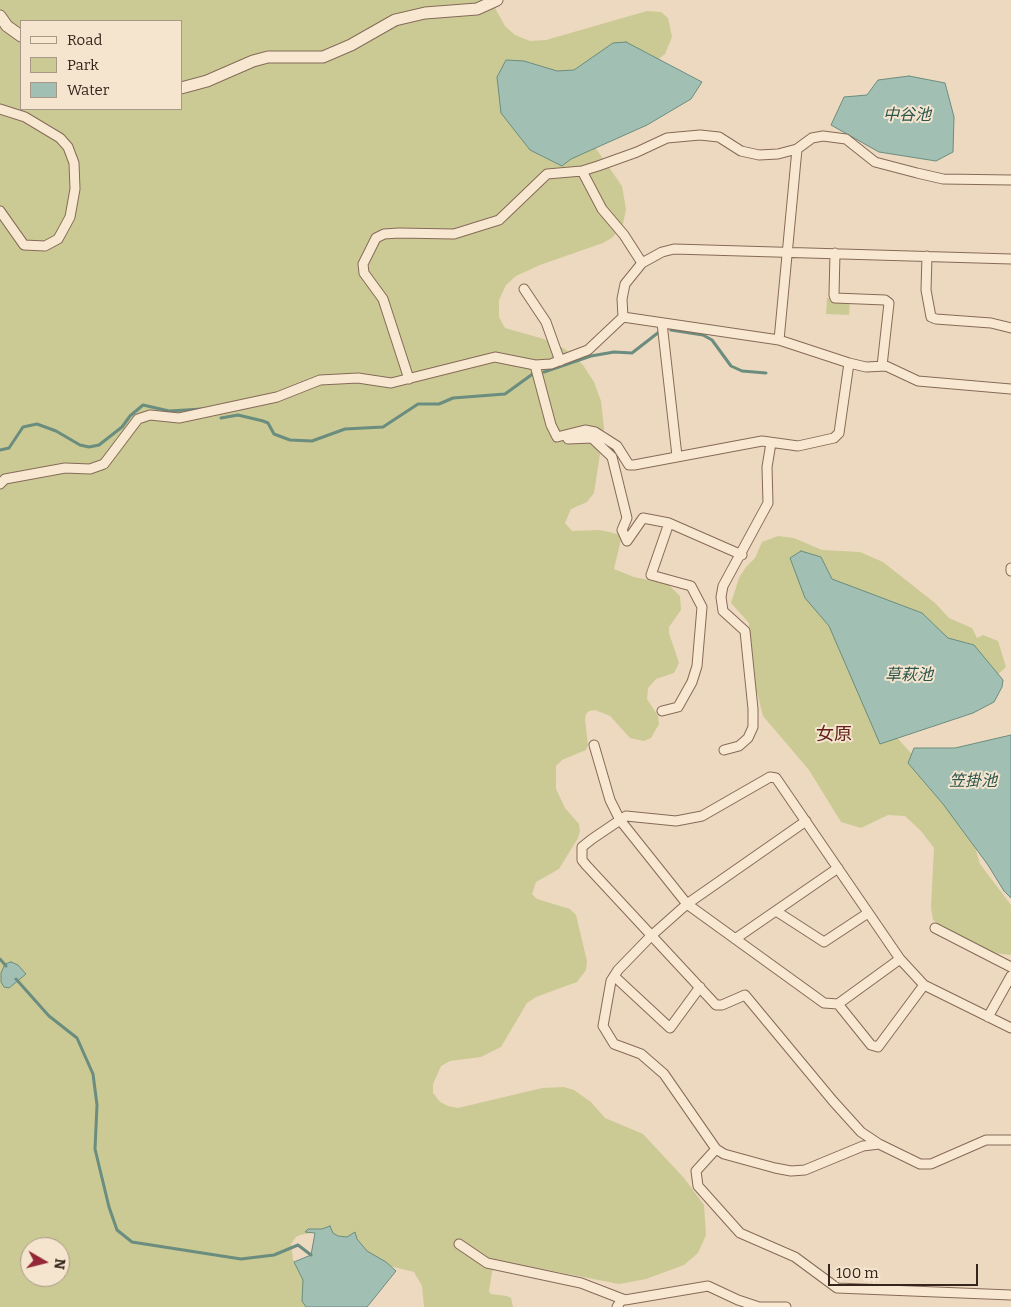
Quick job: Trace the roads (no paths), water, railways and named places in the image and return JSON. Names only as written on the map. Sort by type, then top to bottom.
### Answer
[{"type":"street","points":[[182,88],[207,81],[253,61],[268,57],[322,57],[351,45],[395,20],[425,14],[477,9],[497,0]]},
{"type":"street","points":[[0,16],[7,26],[20,35]]},
{"type":"street","points":[[0,109],[25,118],[60,138],[68,147],[74,163],[75,179],[70,217],[58,239],[52,244],[38,247],[24,245],[0,211]]},
{"type":"street","points":[[409,379],[383,299],[364,273],[363,264],[376,238],[384,234],[454,234],[499,220],[547,174],[582,171],[637,152],[667,138],[700,135],[719,138],[740,152],[759,155],[778,154],[797,149],[812,138],[823,136],[846,139],[875,162],[917,173],[943,178],[1011,180]]},
{"type":"street","points":[[779,340],[797,149]]},
{"type":"street","points":[[582,171],[602,209],[624,235],[642,263]]},
{"type":"street","points":[[624,317],[622,299],[625,284],[642,263],[662,252],[674,249],[1011,259]]},
{"type":"street","points":[[835,253],[835,298],[886,300],[889,303],[882,366]]},
{"type":"street","points":[[927,256],[926,290],[931,317],[936,320],[991,323],[1011,328]]},
{"type":"street","points":[[524,289],[546,322],[560,361]]},
{"type":"street","points":[[624,317],[779,340],[848,363],[866,367],[882,366],[918,381],[1011,389]]},
{"type":"street","points":[[0,484],[5,479],[39,472],[65,468],[90,469],[104,464],[138,419],[150,414],[179,418],[277,397],[320,380],[358,378],[391,383],[495,357],[535,365],[551,364],[588,350],[624,317]]},
{"type":"street","points":[[662,323],[677,456]]},
{"type":"street","points":[[557,437],[586,430],[595,432],[617,446],[630,465],[762,441],[798,446],[834,438],[839,433],[848,363]]},
{"type":"street","points":[[535,365],[551,425],[559,441],[592,438],[612,458],[627,518],[622,530],[628,541],[643,518],[669,523],[742,556]]},
{"type":"street","points":[[724,750],[739,746],[748,738],[753,727],[745,631],[723,611],[721,597],[723,586],[742,556],[768,503],[767,467],[771,443]]},
{"type":"street","points":[[662,711],[678,707],[692,682],[697,666],[702,607],[691,586],[651,576],[669,523]]},
{"type":"street","points":[[594,744],[610,800],[620,820],[687,904],[780,969],[824,1003],[838,1004],[900,959]]},
{"type":"street","points":[[1011,1028],[924,985],[900,959],[776,778],[770,777],[702,816],[676,821],[626,816],[582,847],[582,860],[716,1005],[722,1005],[745,995],[861,1132],[879,1144],[920,1164],[931,1164],[986,1140],[1011,1140]]},
{"type":"street","points":[[806,821],[687,904],[651,936],[614,976],[603,1026],[614,1044],[641,1054],[664,1074],[716,1149],[724,1154],[791,1171],[813,1167],[863,1146],[879,1144]]},
{"type":"street","points":[[735,939],[838,868]]},
{"type":"street","points":[[776,911],[824,942],[868,913]]},
{"type":"street","points":[[934,928],[1011,967]]},
{"type":"street","points":[[614,976],[670,1028],[700,988]]},
{"type":"street","points":[[988,1017],[1011,976]]},
{"type":"street","points":[[838,1004],[871,1044],[878,1047],[924,985]]},
{"type":"street","points":[[716,1149],[696,1171],[698,1186],[740,1233],[795,1257],[837,1288],[1011,1295]]},
{"type":"street","points":[[459,1244],[487,1263],[581,1283],[622,1298],[708,1286],[738,1300],[759,1307],[786,1307]]},
{"type":"street","points":[[617,1307],[622,1298]]},
{"type":"water","points":[[626,42],[702,82],[691,99],[647,125],[571,159],[562,166],[530,150],[501,113],[497,77],[506,60],[524,61],[557,71],[574,70],[613,43]]},
{"type":"water","name":"中谷池","points":[[909,76],[945,83],[954,117],[953,152],[936,161],[879,152],[831,125],[844,97],[867,95],[878,80]]},
{"type":"water","name":"草萩池","points":[[801,551],[821,557],[832,579],[922,613],[948,638],[974,645],[1003,680],[1002,687],[994,702],[973,713],[880,744],[829,626],[805,598],[790,558]]},
{"type":"water","name":"笠掛池","points":[[1011,735],[1011,898],[1004,891],[988,865],[943,804],[908,763],[914,748],[955,748]]},
{"type":"water","points":[[11,962],[18,965],[26,974],[9,988],[4,987],[1,982],[1,973],[5,964]]},
{"type":"water","points":[[330,1226],[333,1233],[338,1236],[347,1237],[355,1232],[357,1239],[367,1251],[386,1262],[396,1271],[367,1307],[306,1307],[302,1301],[303,1280],[294,1262],[311,1255],[315,1233],[305,1232],[308,1229],[322,1229]]},
{"type":"waterway","points":[[671,330],[703,335],[712,340],[731,366],[742,371],[766,373]]},
{"type":"waterway","points":[[544,372],[591,356],[614,352],[632,353],[659,332]]},
{"type":"waterway","points":[[221,418],[238,415],[263,421],[268,423],[274,434],[290,440],[312,441],[345,429],[383,427],[418,404],[439,404],[453,398],[505,394],[534,373]]},
{"type":"waterway","points":[[0,450],[9,448],[23,427],[37,424],[56,431],[80,445],[89,447],[99,445],[122,427],[130,416],[143,405],[169,411],[202,409]]},
{"type":"waterway","points":[[0,959],[6,966]]},
{"type":"waterway","points":[[16,979],[49,1016],[77,1038],[93,1074],[97,1105],[95,1149],[109,1207],[117,1230],[132,1242],[241,1259],[274,1255],[298,1245],[311,1255]]},
{"type":"district","name":"女原","points":[[834,735]]}]
